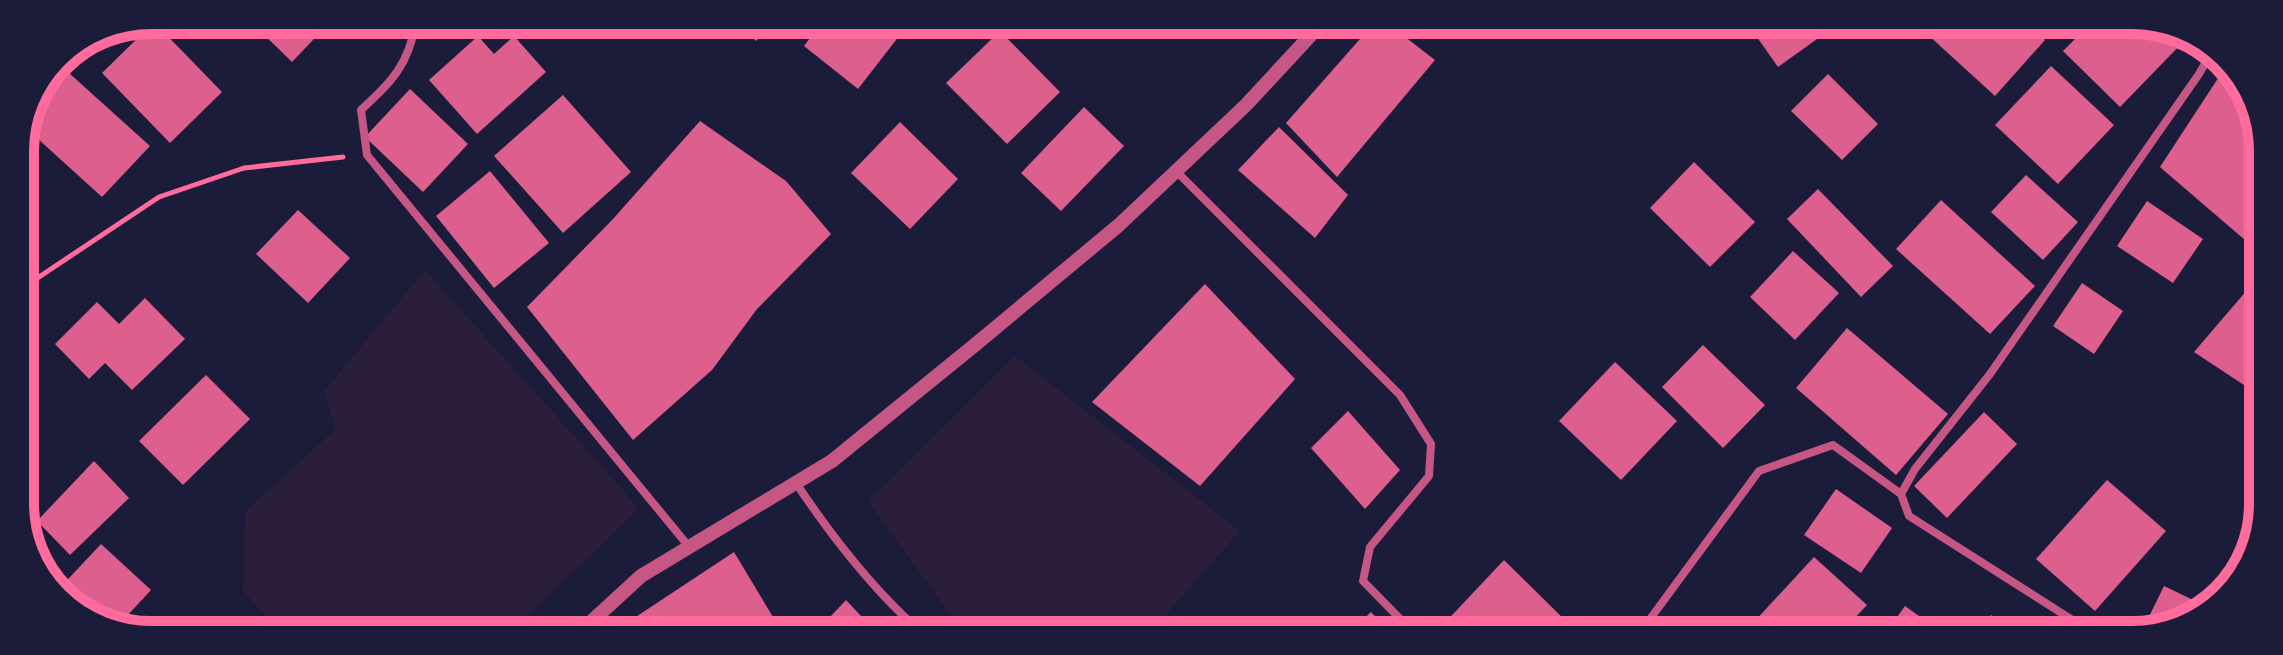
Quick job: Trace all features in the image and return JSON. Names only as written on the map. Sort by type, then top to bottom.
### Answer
[{"type":"street","points":[[414,34],[396,76],[361,110],[367,155],[690,548]]},
{"type":"street","points":[[592,621],[641,576],[832,461],[976,344],[1119,225],[1246,105],[1312,34]]},
{"type":"street","points":[[1901,494],[1915,469],[1990,374],[2043,299],[2206,61]]},
{"type":"street","points":[[1176,171],[1400,395],[1431,444],[1429,476],[1370,547],[1363,581],[1402,621]]},
{"type":"street","points":[[1649,621],[1759,471],[1833,445],[1901,494],[1909,516],[2074,621]]},
{"type":"street","points":[[796,483],[825,526],[890,605],[908,621]]},
{"type":"path","points":[[34,280],[159,197],[244,168],[367,155]]},
{"type":"shaded area","points":[[425,270],[639,508],[523,621],[272,621],[243,591],[245,511],[336,429],[324,391]]},
{"type":"shaded area","points":[[1015,356],[1240,531],[1161,621],[955,621],[868,501]]},
{"type":"building","points":[[166,34],[222,92],[170,143],[102,73],[141,35]]},
{"type":"building","points":[[263,34],[319,34],[292,62]]},
{"type":"building","points":[[749,34],[762,34],[756,41]]},
{"type":"building","points":[[813,34],[901,34],[858,89],[804,46]]},
{"type":"building","points":[[997,34],[1003,34],[1060,92],[1007,144],[946,83]]},
{"type":"building","points":[[1364,34],[1401,34],[1435,60],[1337,177],[1286,123]]},
{"type":"building","points":[[1755,34],[1824,34],[1778,67]]},
{"type":"building","points":[[1927,34],[2039,34],[2045,40],[1995,96]]},
{"type":"building","points":[[2080,34],[2147,35],[2180,45],[2120,107],[2063,51]]},
{"type":"building","points":[[478,36],[494,54],[514,36],[546,72],[477,134],[429,80]]},
{"type":"building","points":[[2051,66],[2114,125],[2058,184],[1995,125]]},
{"type":"building","points":[[69,73],[150,146],[102,197],[35,136],[49,96]]},
{"type":"building","points":[[1828,74],[1878,124],[1842,160],[1791,111]]},
{"type":"building","points":[[2220,75],[2237,99],[2247,128],[2249,244],[2160,167]]},
{"type":"building","points":[[410,89],[468,144],[423,192],[365,137]]},
{"type":"building","points":[[563,95],[631,172],[563,233],[494,156]]},
{"type":"building","points":[[1084,107],[1124,146],[1061,211],[1021,173]]},
{"type":"building","points":[[700,121],[786,181],[831,234],[757,309],[712,370],[633,440],[527,307],[613,219]]},
{"type":"building","points":[[900,122],[958,179],[910,229],[851,173]]},
{"type":"building","points":[[1279,127],[1348,195],[1315,238],[1238,170]]},
{"type":"building","points":[[1694,162],[1755,222],[1710,267],[1650,208]]},
{"type":"building","points":[[490,171],[549,243],[494,288],[436,216]]},
{"type":"building","points":[[2026,175],[2078,222],[2043,260],[1991,212]]},
{"type":"building","points":[[1818,189],[1893,266],[1861,297],[1787,219]]},
{"type":"building","points":[[1941,200],[2035,286],[1990,334],[1896,249]]},
{"type":"building","points":[[2147,201],[2203,239],[2173,283],[2117,246]]},
{"type":"building","points":[[298,210],[350,258],[308,303],[256,254]]},
{"type":"building","points":[[1793,251],[1839,293],[1795,340],[1750,297]]},
{"type":"building","points":[[2082,283],[2123,311],[2094,354],[2053,326]]},
{"type":"building","points":[[1205,284],[1295,379],[1200,486],[1092,402]]},
{"type":"building","points":[[2249,288],[2249,388],[2194,352]]},
{"type":"building","points":[[145,298],[185,339],[132,390],[105,363],[89,379],[55,344],[97,302],[119,324]]},
{"type":"building","points":[[1847,328],[1948,414],[1896,475],[1796,388]]},
{"type":"building","points":[[1703,345],[1765,405],[1723,448],[1662,387]]},
{"type":"building","points":[[1615,362],[1677,421],[1621,480],[1559,421]]},
{"type":"building","points":[[206,375],[250,419],[183,485],[139,441]]},
{"type":"building","points":[[1348,411],[1400,470],[1365,509],[1311,448]]},
{"type":"building","points":[[1984,412],[2017,444],[1947,518],[1914,486]]},
{"type":"building","points":[[94,461],[129,498],[70,555],[37,521]]},
{"type":"building","points":[[2107,480],[2166,531],[2095,611],[2036,559]]},
{"type":"building","points":[[1836,489],[1892,528],[1861,573],[1804,535]]},
{"type":"building","points":[[101,544],[151,590],[125,618],[93,605],[65,583]]},
{"type":"building","points":[[734,552],[775,621],[630,621]]},
{"type":"building","points":[[1814,557],[1867,605],[1852,621],[1755,621]]},
{"type":"building","points":[[1504,560],[1566,621],[1446,621]]},
{"type":"building","points":[[2164,586],[2196,601],[2177,612],[2148,620]]},
{"type":"building","points":[[846,600],[866,621],[826,621]]},
{"type":"building","points":[[1905,606],[1926,621],[1894,621]]},
{"type":"building","points":[[1371,612],[1380,621],[1362,621]]}]
